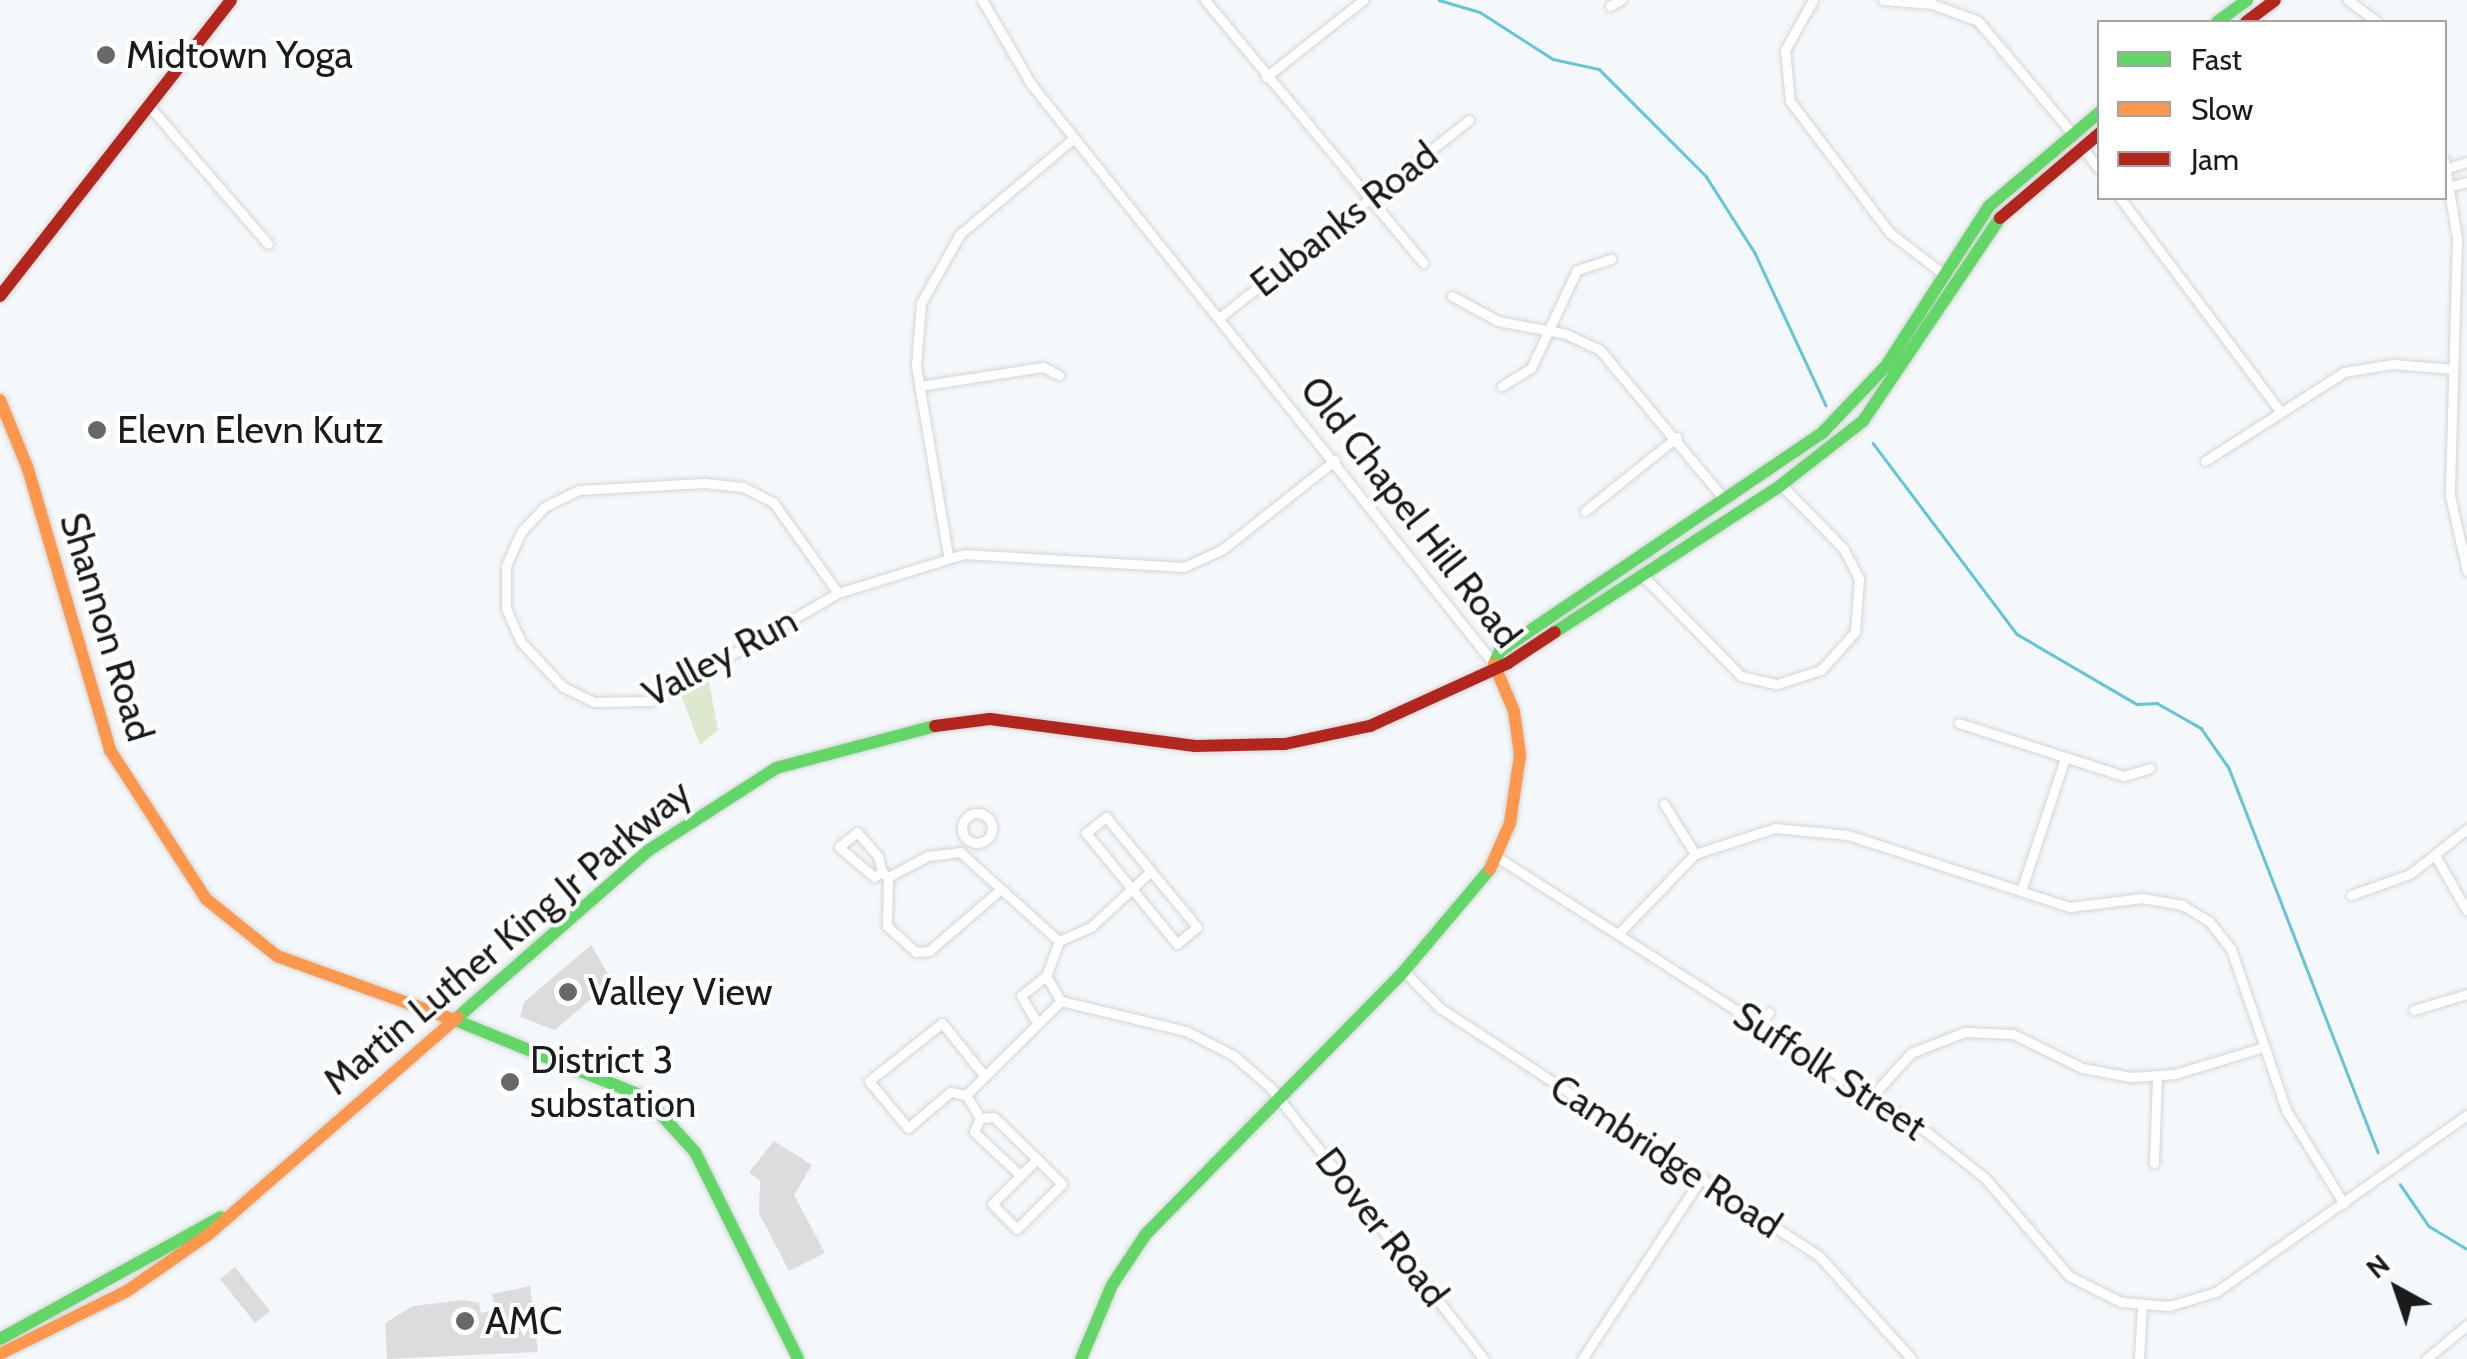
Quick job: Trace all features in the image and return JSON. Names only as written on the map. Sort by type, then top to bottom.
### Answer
[{"type":"main road","points":[[0,296],[232,0]]},
{"type":"main road","points":[[2220,20],[2246,0]]},
{"type":"main road","points":[[2249,20],[2275,0]]},
{"type":"main road","name":"Martin Luther King Jr Parkway","points":[[1494,664],[1500,651],[1726,502],[1862,395],[1941,272],[1989,206],[2097,114]]},
{"type":"main road","name":"Martin Luther King Jr Parkway","points":[[0,1339],[221,1217],[681,825],[740,786],[827,748],[990,720],[1195,746],[1285,744],[1370,726],[1494,664],[1508,663],[1781,485],[1864,421],[2000,218],[2097,135]]},
{"type":"main road","name":"Shannon Road","points":[[0,400],[28,469],[110,750],[192,880],[232,925],[277,956],[601,1072],[666,1116],[717,1191],[798,1359]]},
{"type":"main road","name":"Old Chapel Hill Road","points":[[1081,1359],[1112,1285],[1146,1234],[1404,971],[1496,857],[1515,805],[1520,755],[1514,711],[1494,664]]},
{"type":"main road","name":"Martin Luther King Jr Parkway","points":[[0,1354],[127,1291],[210,1234],[221,1217]]},
{"type":"street","name":"Old Chapel Hill Road","points":[[982,0],[1018,65],[1074,138],[1335,460],[1494,664]]},
{"type":"street","points":[[1204,0],[1366,201],[1423,262]]},
{"type":"street","points":[[1266,77],[1364,0]]},
{"type":"street","points":[[1610,6],[1622,0]]},
{"type":"street","points":[[1813,0],[1785,50],[1790,102],[1890,233],[1941,272]]},
{"type":"street","points":[[1884,0],[1932,4],[1978,21],[2072,134]]},
{"type":"street","points":[[2348,0],[2374,20]]},
{"type":"street","points":[[149,106],[268,244]]},
{"type":"street","name":"Eubanks Road","points":[[1219,318],[1469,120]]},
{"type":"street","points":[[948,556],[919,386],[915,332],[942,256],[1074,138]]},
{"type":"street","points":[[2081,146],[2097,166]]},
{"type":"street","points":[[2447,168],[2452,186],[2450,511],[2467,571]]},
{"type":"street","points":[[2452,186],[2467,182]]},
{"type":"street","points":[[2122,200],[2280,410]]},
{"type":"street","points":[[1502,386],[1531,368],[1577,270],[1611,259]]},
{"type":"street","points":[[1452,296],[1498,321],[1546,329],[1600,350],[1677,436],[1726,502]]},
{"type":"street","points":[[919,386],[1043,366],[1059,376]]},
{"type":"street","points":[[2205,461],[2280,410],[2362,367],[2453,370]]},
{"type":"street","points":[[1586,511],[1677,436]]},
{"type":"street","name":"Valley Run","points":[[838,593],[772,502],[742,487],[704,483],[587,488],[556,500],[521,532],[504,582],[511,624],[545,672],[578,696],[613,705],[666,694],[838,593],[948,556],[1184,566],[1223,549],[1335,460]]},
{"type":"street","points":[[1643,576],[1741,676],[1777,684],[1821,670],[1854,632],[1861,589],[1843,548],[1781,485]]},
{"type":"street","points":[[1959,723],[2124,776],[2150,768]]},
{"type":"street","points":[[2021,891],[2065,758]]},
{"type":"street","points":[[1664,804],[1695,854]]},
{"type":"street","points":[[1106,817],[1151,871],[1197,927],[1177,944],[1086,833],[1106,817]]},
{"type":"street","points":[[1618,934],[1695,854],[1753,832],[1816,828],[2081,908],[2156,898],[2199,914],[2231,949],[2295,1128],[2344,1204]]},
{"type":"street","points":[[2351,895],[2435,855],[2467,828]]},
{"type":"street","points":[[1000,890],[939,944],[916,952],[887,926],[885,875],[857,832],[839,847],[859,871],[885,875],[928,856],[966,855],[1059,941]]},
{"type":"street","points":[[966,855],[974,843]]},
{"type":"street","points":[[2435,855],[2467,910]]},
{"type":"street","name":"Suffolk Street","points":[[1496,857],[1871,1097],[1985,1178],[2081,1285],[2142,1306]]},
{"type":"street","points":[[1036,1021],[1020,996],[1046,976],[1059,941],[1092,926],[1151,871]]},
{"type":"street","name":"Cambridge Road","points":[[1404,971],[1440,1008],[1702,1177],[1850,1282],[1910,1358]]},
{"type":"street","points":[[966,1095],[1036,1021],[1062,1001],[1046,976]]},
{"type":"street","points":[[2414,1010],[2467,994]]},
{"type":"street","name":"Dover Road","points":[[1062,1001],[1204,1039],[1278,1096],[1484,1359]]},
{"type":"street","points":[[1760,1025],[1769,1012]]},
{"type":"street","points":[[966,1095],[943,1094],[908,1128],[869,1080],[942,1023],[984,1075]]},
{"type":"street","points":[[1871,1097],[1911,1053],[1981,1030],[2027,1038],[2094,1072],[2156,1077],[2264,1047]]},
{"type":"street","points":[[2154,1163],[2156,1077]]},
{"type":"street","points":[[966,1095],[980,1118]]},
{"type":"street","points":[[2139,1359],[2142,1306],[2216,1292],[2467,1114]]},
{"type":"street","points":[[980,1118],[994,1117],[1037,1158],[1062,1184],[1017,1229],[992,1204],[1037,1158]]},
{"type":"street","points":[[980,1118],[974,1132],[1020,1176]]},
{"type":"street","points":[[1582,1359],[1702,1177]]},
{"type":"street","points":[[2426,1359],[2467,1325]]},
{"type":"green space","points":[[708,676],[718,730],[700,745],[680,692]]},
{"type":"building","name":"Valley View","points":[[591,945],[612,981],[555,1030],[520,1017],[524,1002]]},
{"type":"building","points":[[774,1141],[812,1165],[794,1195],[825,1253],[789,1271],[759,1213],[760,1181],[749,1172]]},
{"type":"building","points":[[235,1267],[270,1311],[255,1323],[220,1279]]},
{"type":"building","name":"AMC","points":[[530,1286],[538,1352],[387,1359],[385,1323],[413,1306],[464,1300],[479,1303],[481,1313],[495,1310],[492,1294]]},
{"type":"waterway","points":[[1439,0],[1480,12],[1553,59],[1599,69],[1706,176],[1755,253],[1826,405]]},
{"type":"waterway","points":[[1873,443],[2017,634],[2137,704],[2157,703],[2201,728],[2229,768],[2378,1152]]},
{"type":"waterway","points":[[2400,1184],[2429,1226],[2467,1249]]},
{"type":"traffic: fast","points":[[2220,20],[2247,0]]},
{"type":"traffic: fast","points":[[1494,664],[1500,651],[1823,432],[1886,366],[1989,206],[2097,115]]},
{"type":"traffic: fast","points":[[1555,632],[1781,485],[1863,421],[2000,218]]},
{"type":"traffic: fast","points":[[458,1017],[649,850],[776,768],[935,726]]},
{"type":"traffic: fast","points":[[1081,1359],[1112,1285],[1146,1234],[1404,971],[1490,869]]},
{"type":"traffic: fast","points":[[455,1020],[645,1097],[695,1152],[798,1359]]},
{"type":"traffic: fast","points":[[0,1339],[221,1217]]},
{"type":"traffic: slow","points":[[0,400],[28,469],[110,750],[206,899],[277,956],[455,1020]]},
{"type":"traffic: slow","points":[[1490,869],[1510,823],[1520,755],[1514,711],[1494,664]]},
{"type":"traffic: slow","points":[[0,1354],[127,1291],[209,1234],[458,1017]]},
{"type":"traffic: jam","points":[[0,296],[231,0]]},
{"type":"traffic: jam","points":[[2249,20],[2275,0]]},
{"type":"traffic: jam","points":[[2000,218],[2097,136]]},
{"type":"traffic: jam","points":[[935,726],[990,719],[1195,746],[1285,744],[1370,726],[1508,663],[1555,632]]},
{"type":"place","name":"Midtown Yoga","points":[[106,55]]},
{"type":"place","name":"Elevn Elevn Kutz","points":[[97,430]]},
{"type":"place","name":"Valley View","points":[[568,992]]},
{"type":"place","name":"District 3 substation","points":[[510,1082]]},
{"type":"place","name":"AMC","points":[[465,1321]]}]
